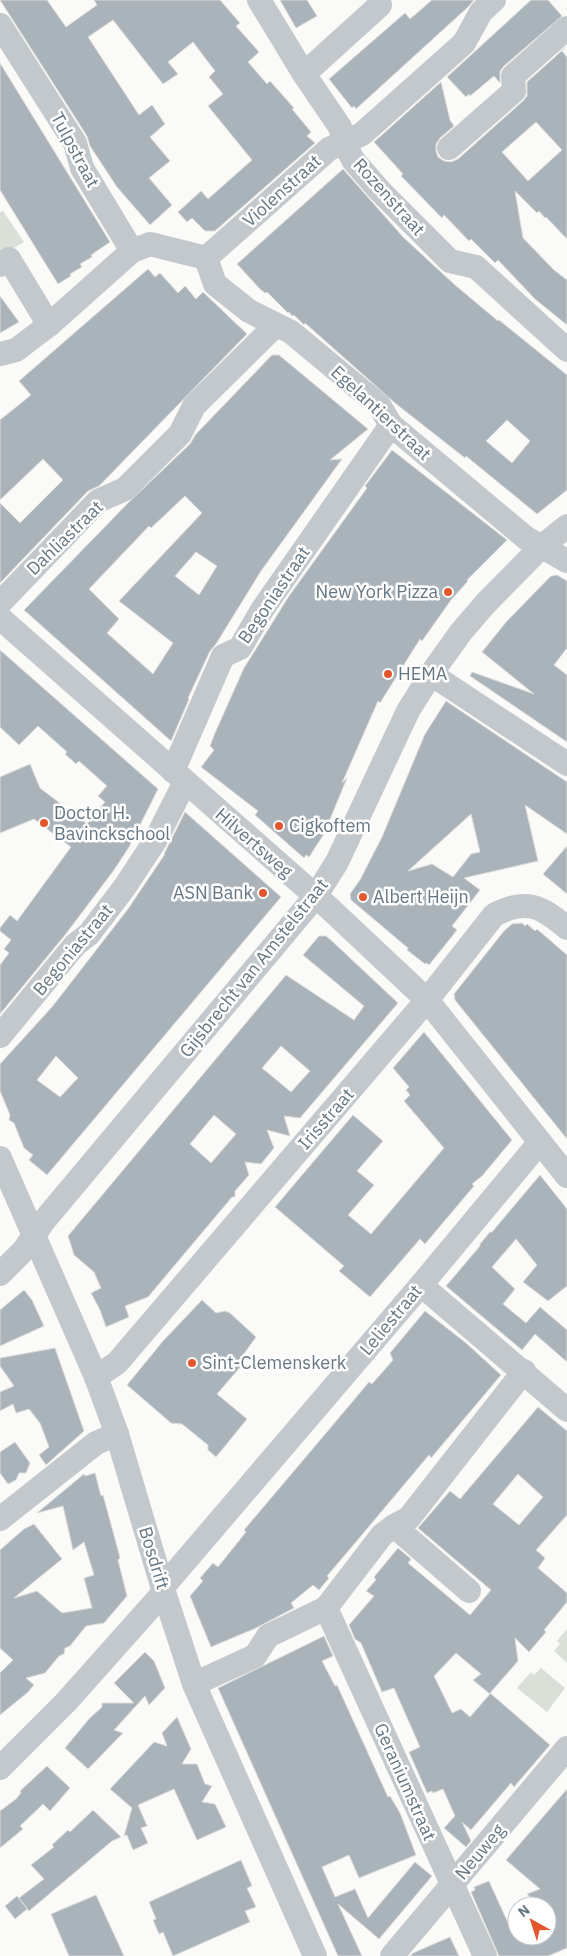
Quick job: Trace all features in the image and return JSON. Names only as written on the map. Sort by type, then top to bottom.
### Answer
[{"type":"street","name":"Rozenstraat","points":[[258,0],[340,127],[344,142],[353,160],[380,192],[450,261],[476,267],[567,350]]},
{"type":"street","name":"Violenstraat","points":[[206,258],[329,149],[362,134],[464,43],[481,12],[494,0]]},
{"type":"street","points":[[304,74],[380,5]]},
{"type":"street","name":"Tulpstraat","points":[[0,25],[75,143],[82,168],[132,251]]},
{"type":"street","points":[[449,148],[514,91],[513,76],[567,28]]},
{"type":"street","points":[[0,354],[16,350],[49,325],[132,251],[150,244],[206,258]]},
{"type":"street","name":"Egelantierstraat","points":[[206,258],[215,284],[249,311],[291,332],[379,405],[391,425],[526,538],[567,561]]},
{"type":"street","points":[[0,265],[9,259],[49,325]]},
{"type":"street","name":"Dahliastraat","points":[[0,603],[98,501],[125,489],[180,434],[194,406],[276,325]]},
{"type":"street","name":"Begoniastraat","points":[[0,1036],[75,945],[89,934],[118,896],[155,841],[223,656],[240,648],[262,610],[391,425]]},
{"type":"street","name":"Gijsbrecht van Amstelstraat","points":[[0,1274],[24,1250],[43,1222],[316,897],[337,862],[408,711],[431,674],[461,632],[485,604],[541,547],[567,526]]},
{"type":"street","name":"Hilvertsweg","points":[[0,618],[316,897],[428,1000],[567,1176]]},
{"type":"street","points":[[431,674],[567,764]]},
{"type":"street","name":"Irisstraat","points":[[96,1377],[117,1362],[428,1000],[494,915],[509,907],[520,905],[541,910],[567,928]]},
{"type":"street","name":"Leliestraat","points":[[0,1768],[66,1702],[163,1590],[422,1285],[540,1142]]},
{"type":"street","name":"Bosdrift","points":[[0,1158],[96,1377],[117,1434],[163,1590],[194,1684],[315,1956]]},
{"type":"street","points":[[422,1285],[567,1410]]},
{"type":"street","points":[[194,1684],[255,1656],[268,1636],[326,1608],[382,1535],[409,1518],[524,1371]]},
{"type":"street","points":[[0,1519],[96,1443],[117,1434]]},
{"type":"street","points":[[394,1526],[469,1591]]},
{"type":"street","name":"Geraniumstraat","points":[[326,1608],[485,1956]]},
{"type":"street","name":"Neuweg","points":[[392,1956],[567,1748]]},
{"type":"shaded area","points":[[3,211],[24,242],[0,256],[0,212]]},
{"type":"shaded area","points":[[567,1629],[567,1663],[554,1651],[560,1644],[557,1641]]},
{"type":"shaded area","points":[[541,1668],[565,1688],[547,1712],[517,1688],[531,1672],[534,1675]]},
{"type":"building","points":[[0,0],[47,0],[66,27],[97,5],[94,0],[220,0],[240,23],[236,26],[259,52],[248,62],[267,84],[270,81],[294,108],[292,109],[311,132],[307,136],[315,143],[215,231],[205,231],[192,218],[187,222],[178,212],[201,191],[208,199],[252,160],[208,106],[223,94],[209,77],[215,71],[193,42],[168,62],[178,74],[163,84],[113,20],[88,37],[139,115],[152,105],[165,124],[150,137],[170,161],[149,178],[172,205],[150,225],[117,187],[90,146],[87,136]]},
{"type":"building","points":[[280,0],[307,0],[317,16],[296,28]]},
{"type":"building","points":[[432,0],[474,0],[356,109],[354,106],[352,108],[329,79],[405,13],[410,19]]},
{"type":"building","points":[[531,0],[548,0],[562,16],[504,66],[500,71],[500,83],[494,76],[470,96],[469,94],[466,97],[447,77]]},
{"type":"building","points":[[566,47],[562,51],[567,57],[567,239],[546,217],[539,211],[537,213],[515,191],[523,238],[554,270],[567,280],[567,325],[535,299],[498,260],[495,263],[471,239],[469,241],[444,215],[442,218],[401,176],[403,174],[374,142],[441,82],[450,120],[454,126],[440,138],[436,144],[436,151],[438,157],[444,161],[451,162],[458,159],[523,101],[527,96],[527,82]],"holes":[[[536,122],[562,150],[528,181],[502,152]]]},
{"type":"building","points":[[0,63],[110,242],[80,264],[82,267],[70,274],[71,276],[58,284],[0,190]]},
{"type":"building","points":[[343,169],[403,237],[455,285],[567,375],[567,490],[537,514],[466,456],[465,458],[395,403],[305,323],[304,325],[294,315],[292,316],[288,313],[267,292],[265,293],[260,289],[237,264]],"holes":[[[507,420],[530,441],[512,463],[486,441]]]},
{"type":"building","points":[[148,269],[155,277],[160,273],[178,293],[185,286],[196,299],[203,292],[247,334],[99,486],[88,491],[0,583],[0,503],[20,523],[63,480],[43,459],[0,500],[0,420],[31,395],[19,381]]},
{"type":"building","points":[[0,296],[19,322],[0,333]]},
{"type":"building","points":[[272,355],[279,355],[368,429],[330,460],[342,459],[261,571],[210,651],[171,741],[24,610],[129,502],[190,444],[196,434]],"holes":[[[185,496],[202,513],[119,601],[173,643],[153,674],[107,633],[119,619],[89,589],[149,526],[151,528]],[[196,552],[217,566],[199,595],[175,576]]]},
{"type":"building","points":[[392,450],[507,540],[467,580],[422,641],[420,639],[380,703],[378,701],[342,783],[347,778],[324,834],[309,857],[306,855],[304,858],[255,815],[258,811],[201,767],[214,750],[210,746],[244,668],[289,596]]},
{"type":"building","points":[[557,575],[567,581],[567,648],[554,665],[567,675],[567,742],[470,676],[472,672],[534,694],[482,652],[507,621],[551,576]]},
{"type":"building","points":[[0,650],[158,789],[129,847],[114,870],[65,935],[0,1014],[0,965],[9,953],[4,949],[11,940],[0,931],[0,928],[10,915],[17,921],[71,847],[34,819],[0,833],[0,777],[30,764],[40,788],[87,824],[105,802],[98,796],[107,786],[79,761],[76,764],[65,754],[67,752],[38,726],[19,745],[0,727]]},
{"type":"building","points":[[446,701],[567,782],[567,834],[525,805],[538,861],[464,878],[480,890],[452,926],[457,930],[429,965],[407,950],[408,948],[351,900],[350,894],[360,880],[382,837],[425,734]],"holes":[[[471,814],[480,852],[471,854],[453,877],[432,864],[408,871]]]},
{"type":"building","points":[[185,812],[281,897],[47,1175],[29,1160],[33,1155],[24,1148],[14,1123],[9,1120],[10,1115],[0,1091],[0,1064],[52,1007],[128,909],[164,854]],"holes":[[[56,1056],[78,1078],[60,1097],[37,1080]]]},
{"type":"building","points":[[567,846],[567,894],[543,874]]},
{"type":"building","points":[[522,923],[525,926],[527,924],[535,931],[537,929],[567,955],[567,1139],[455,1000],[454,994],[504,931],[512,924]]},
{"type":"building","points":[[319,936],[326,936],[398,1003],[300,1118],[284,1116],[290,1136],[267,1130],[274,1148],[261,1164],[245,1162],[249,1175],[235,1191],[235,1197],[232,1197],[148,1297],[125,1306],[129,1317],[106,1327],[91,1293],[101,1288],[94,1272],[74,1255],[68,1236],[286,975],[354,1020],[364,1006],[303,955]],"holes":[[[281,1046],[310,1071],[291,1092],[262,1068]],[[214,1115],[236,1134],[211,1163],[190,1144]]]},
{"type":"building","points":[[424,1032],[512,1140],[482,1176],[472,1184],[474,1186],[425,1244],[420,1239],[370,1297],[339,1271],[344,1266],[275,1207],[353,1115],[383,1141],[357,1171],[374,1185],[348,1215],[371,1234],[444,1148],[404,1101],[410,1095],[406,1090],[409,1087],[393,1068]]},
{"type":"building","points":[[540,1175],[567,1209],[567,1286],[548,1301],[523,1282],[537,1265],[516,1239],[492,1267],[515,1289],[503,1304],[526,1323],[540,1307],[567,1330],[567,1362],[535,1334],[522,1350],[446,1286]]},
{"type":"building","points":[[24,1290],[32,1300],[44,1326],[0,1346],[0,1310]]},
{"type":"building","name":"Sint-Clemenskerk","points":[[202,1300],[216,1313],[225,1311],[230,1313],[256,1337],[238,1362],[242,1365],[217,1394],[247,1419],[216,1457],[208,1450],[208,1445],[182,1424],[171,1423],[127,1385],[163,1341]]},
{"type":"building","points":[[425,1311],[466,1343],[501,1375],[431,1458],[429,1455],[327,1576],[329,1578],[319,1590],[313,1585],[291,1603],[294,1608],[256,1628],[211,1647],[190,1596],[203,1581],[200,1578],[213,1563],[218,1567],[246,1532],[244,1530],[369,1382],[372,1384],[393,1360],[390,1353]]},
{"type":"building","points":[[55,1348],[84,1431],[46,1465],[39,1455],[49,1447],[40,1423],[29,1409],[16,1413],[13,1404],[0,1411],[0,1392],[14,1386],[0,1366],[0,1358]]},
{"type":"building","points":[[538,1407],[567,1431],[567,1515],[536,1550],[545,1558],[538,1568],[567,1593],[567,1602],[529,1652],[515,1638],[518,1661],[490,1693],[550,1745],[514,1787],[511,1783],[471,1830],[462,1822],[471,1841],[466,1847],[444,1828],[455,1816],[443,1789],[427,1793],[409,1752],[420,1747],[394,1688],[382,1692],[361,1643],[355,1639],[349,1625],[374,1596],[366,1591],[376,1580],[374,1577],[398,1548],[411,1559],[408,1563],[470,1615],[491,1590],[418,1528],[450,1491],[460,1499]],"holes":[[[518,1474],[543,1497],[519,1525],[493,1504]],[[456,1653],[481,1674],[473,1680],[490,1694],[470,1717],[461,1709],[452,1713],[434,1676]]]},
{"type":"building","points":[[15,1442],[30,1463],[26,1473],[19,1473],[16,1480],[8,1484],[0,1473],[0,1452]]},
{"type":"building","points":[[95,1473],[118,1550],[120,1558],[118,1560],[127,1596],[104,1623],[86,1626],[70,1646],[65,1648],[64,1654],[59,1656],[45,1673],[26,1678],[34,1685],[0,1715],[0,1673],[13,1660],[0,1648],[0,1550],[24,1529],[34,1524],[62,1559],[14,1598],[37,1591],[62,1613],[92,1608],[84,1578],[94,1575],[84,1542],[73,1550],[63,1506],[37,1513],[84,1474],[85,1476]]},
{"type":"building","points":[[324,1636],[333,1656],[322,1661],[335,1686],[337,1685],[388,1797],[390,1796],[400,1813],[416,1855],[359,1878],[349,1855],[322,1867],[335,1897],[355,1889],[368,1918],[415,1862],[432,1876],[379,1939],[338,1904],[362,1956],[338,1956],[218,1688]]},
{"type":"building","points":[[145,1652],[154,1661],[165,1688],[149,1705],[145,1696],[114,1730],[123,1733],[88,1769],[65,1748],[89,1719],[102,1707],[102,1703],[134,1703],[114,1683]]},
{"type":"building","points":[[177,1717],[191,1749],[182,1764],[197,1764],[205,1784],[212,1786],[202,1802],[215,1804],[226,1827],[197,1840],[174,1789],[138,1805],[147,1826],[141,1828],[148,1843],[133,1850],[127,1835],[124,1836],[132,1808],[110,1789],[154,1742],[167,1746],[162,1733]]},
{"type":"building","points":[[47,1766],[70,1788],[50,1811],[43,1804],[20,1826],[23,1829],[0,1848],[0,1811],[16,1799],[21,1793],[20,1791]]},
{"type":"building","points":[[567,1789],[567,1948],[548,1956],[499,1956],[471,1892],[475,1890],[474,1887],[489,1881],[507,1921],[507,1946],[557,1946],[557,1896],[529,1896],[527,1894],[540,1889],[506,1860]]},
{"type":"building","points":[[93,1810],[121,1837],[112,1841],[29,1911],[19,1898],[44,1879],[31,1865],[54,1847],[52,1845],[68,1830],[70,1832]]},
{"type":"building","points":[[241,1860],[252,1886],[247,1888],[256,1907],[245,1911],[250,1922],[173,1956],[163,1932],[159,1934],[153,1920],[156,1919],[149,1902]]},
{"type":"building","points":[[96,1895],[124,1956],[69,1956],[51,1914]]},
{"type":"building","points":[[17,1896],[27,1909],[15,1919],[5,1906]]},
{"type":"building","points":[[450,1937],[459,1956],[410,1956],[413,1953]]},
{"type":"place","name":"New York Pizza","points":[[448,592]]},
{"type":"place","name":"HEMA","points":[[388,674]]},
{"type":"place","name":"Doctor H. Bavinckschool","points":[[44,823]]},
{"type":"place","name":"Cigkoftem","points":[[279,826]]},
{"type":"place","name":"ASN Bank","points":[[263,893]]},
{"type":"place","name":"Albert Heijn","points":[[363,897]]},
{"type":"place","name":"Sint-Clemenskerk","points":[[192,1363]]}]
